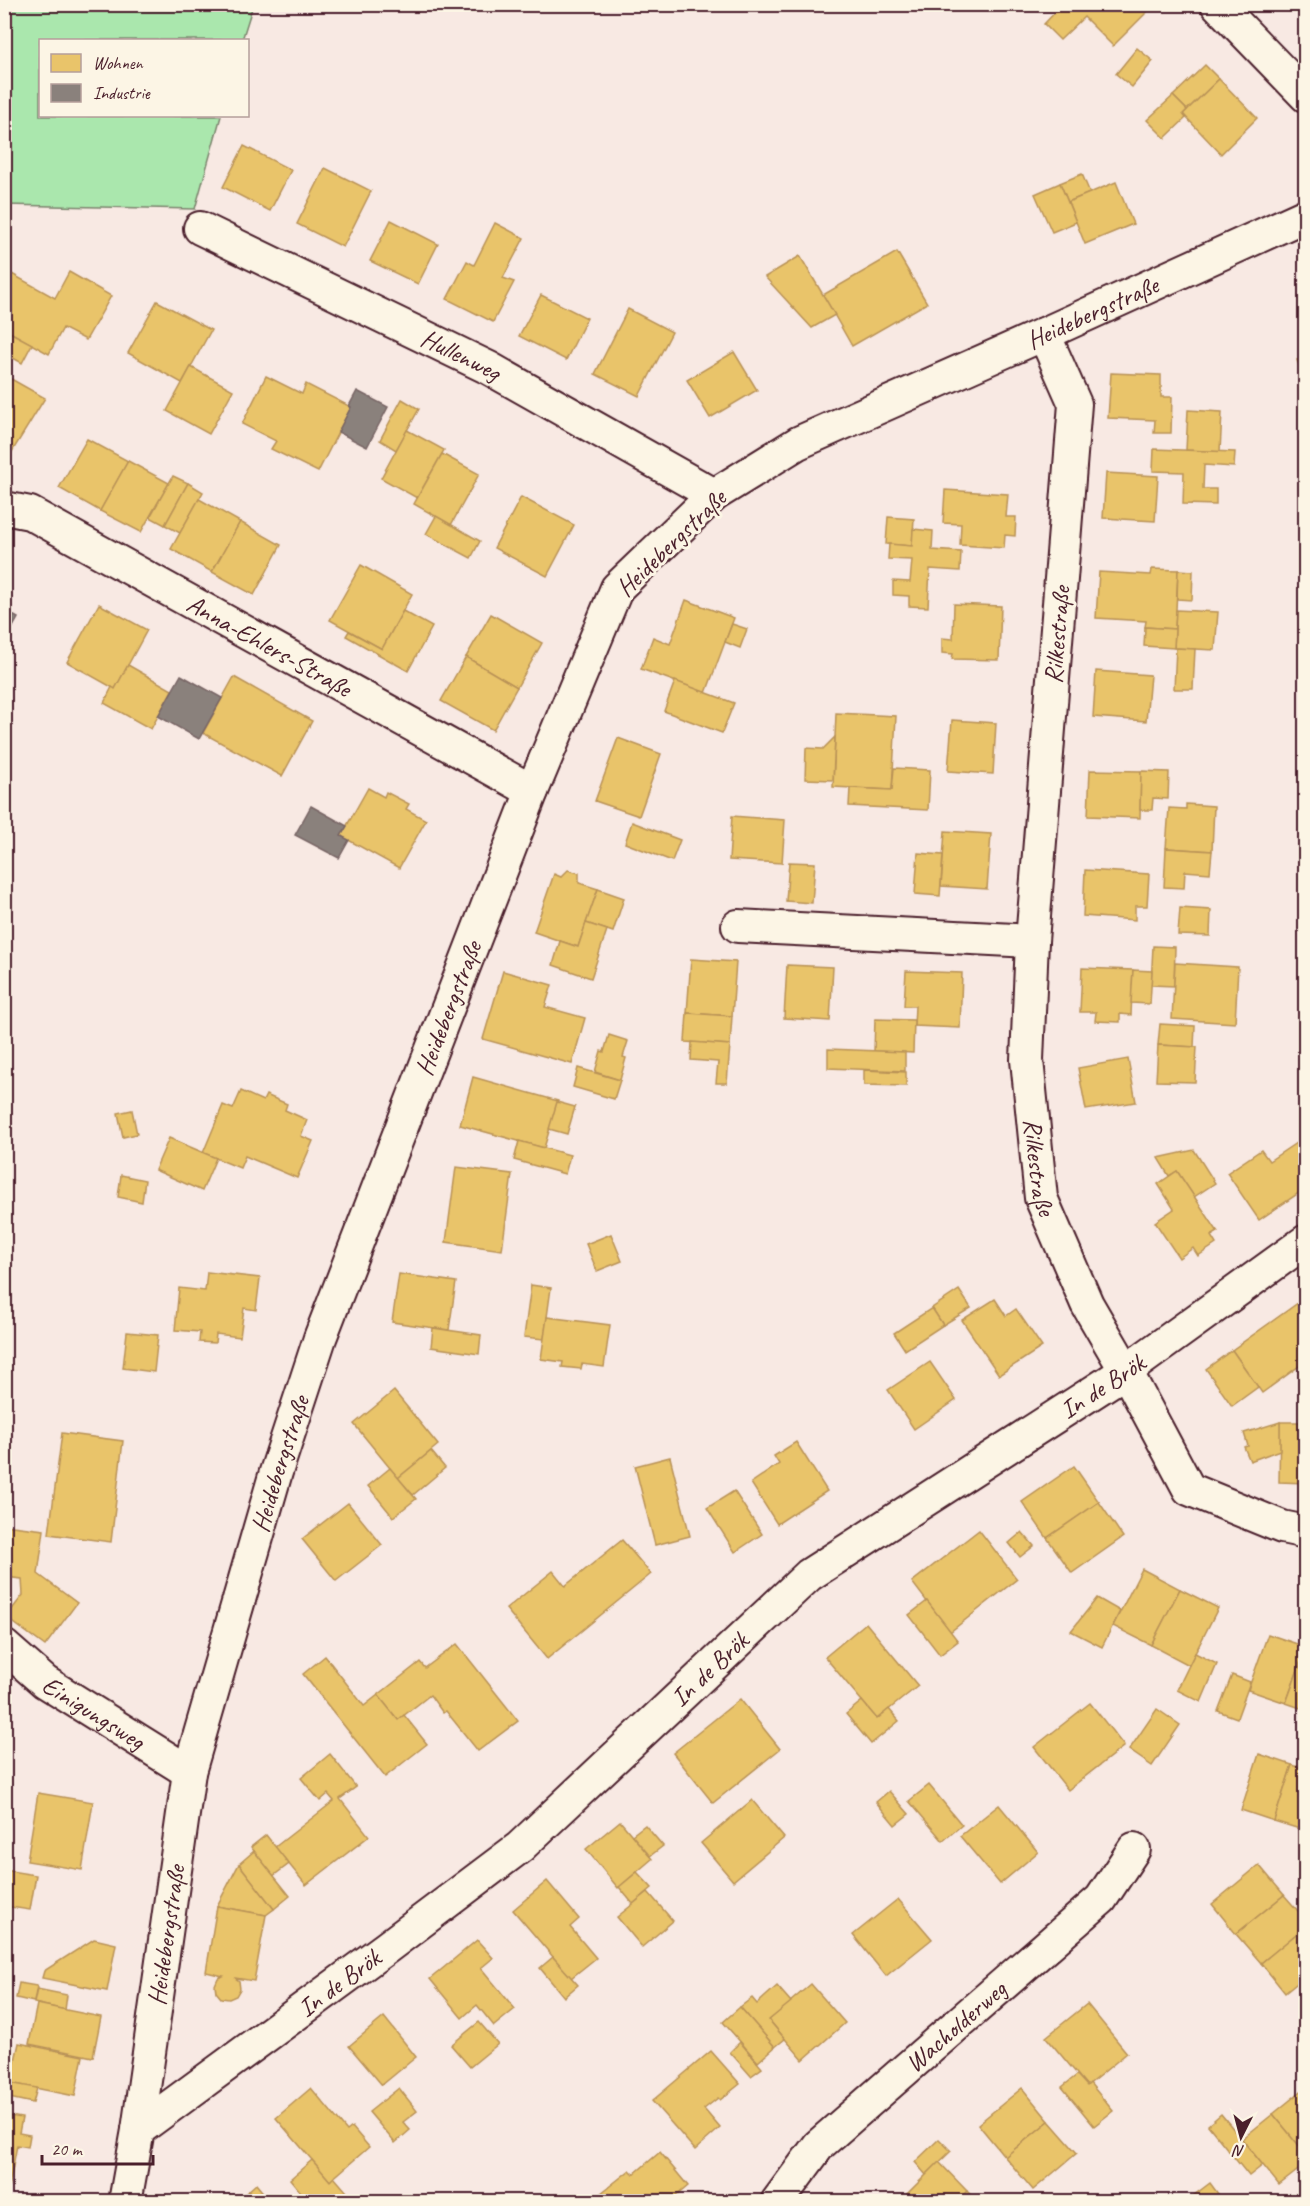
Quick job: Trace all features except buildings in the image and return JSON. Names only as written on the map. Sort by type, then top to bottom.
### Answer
[{"type":"street","points":[[1217,4],[1305,96]]},
{"type":"street","name":"Heidebergstraße","points":[[125,2202],[138,2130],[189,1772],[276,1472],[320,1338],[532,791],[617,588],[714,495],[798,443],[1305,215]]},
{"type":"street","name":"Hullenweg","points":[[200,228],[489,368],[714,495]]},
{"type":"street","name":"Rilkestraße","points":[[1044,334],[1075,404],[1032,941],[1027,1060],[1041,1198],[1087,1304],[1126,1371],[1189,1489],[1282,1527],[1305,1532]]},
{"type":"street","name":"Anna-Ehlers-Straße","points":[[4,508],[30,513],[532,791]]},
{"type":"street","points":[[738,926],[1032,941]]},
{"type":"street","name":"In de Brök","points":[[138,2130],[386,1948],[520,1846],[809,1575],[1126,1371],[1305,1241]]},
{"type":"street","name":"Einigungsweg","points":[[4,1646],[45,1682],[189,1772]]},
{"type":"street","name":"Wacholderweg","points":[[777,2202],[819,2145],[1101,1899],[1134,1849]]},
{"type":"green space","points":[[5,4],[253,5],[242,39],[39,39],[39,117],[221,117],[195,209],[5,205]]}]
